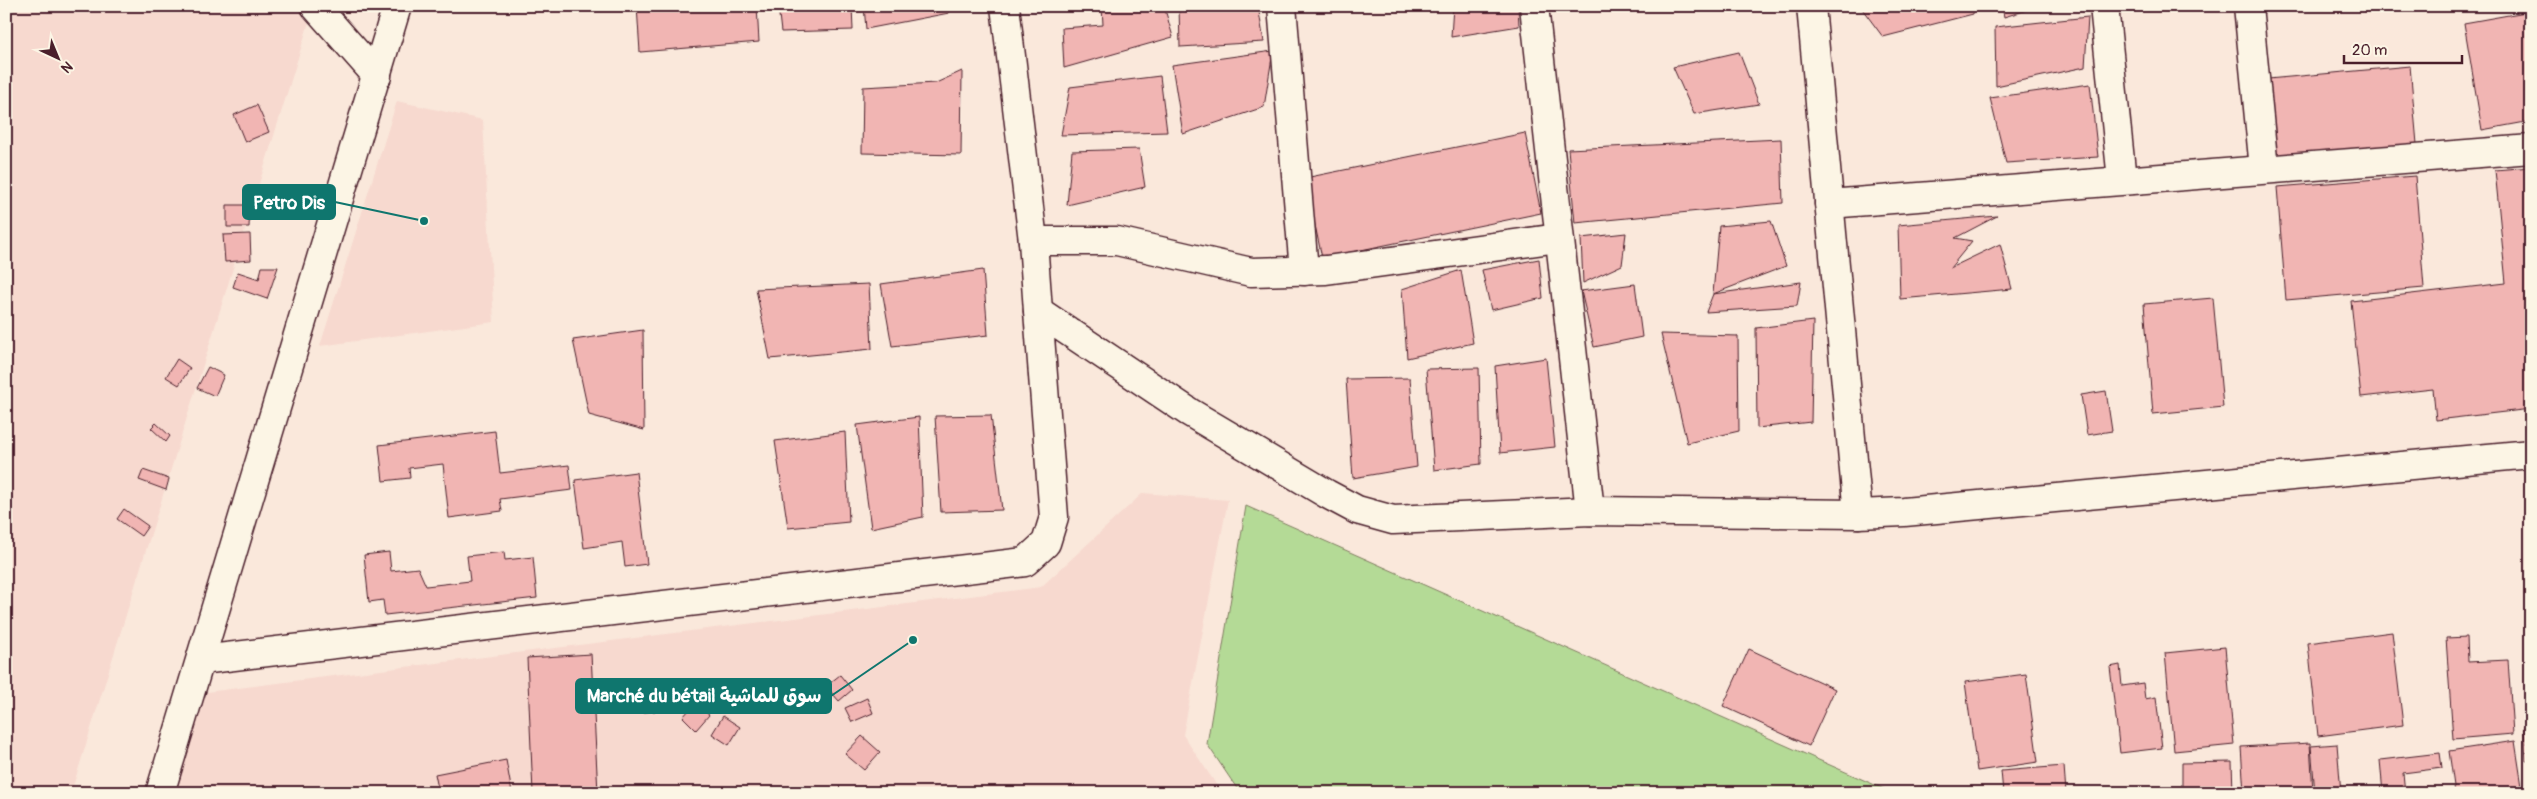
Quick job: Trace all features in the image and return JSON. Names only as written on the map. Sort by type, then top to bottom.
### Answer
[{"type":"street","points":[[315,6],[376,76]]},
{"type":"street","points":[[160,793],[397,6]]},
{"type":"street","points":[[201,660],[1025,562],[1046,543],[1054,517],[1033,241],[1005,6]]},
{"type":"street","points":[[1282,6],[1304,271]]},
{"type":"street","points":[[1534,6],[1558,238],[1590,511]]},
{"type":"street","points":[[1811,6],[1858,514]]},
{"type":"street","points":[[2104,6],[2122,180]]},
{"type":"street","points":[[2248,6],[2264,169]]},
{"type":"street","points":[[1829,204],[2531,149]]},
{"type":"street","points":[[1033,241],[1116,241],[1251,272],[1326,270],[1558,238]]},
{"type":"street","points":[[1038,311],[1189,412],[1357,510],[1393,520],[1590,511],[1858,514],[1914,511],[2531,454]]},
{"type":"shaded area","points":[[6,6],[314,6],[71,793],[6,793]]},
{"type":"shaded area","points":[[397,101],[483,120],[494,322],[320,346]]},
{"type":"shaded area","points":[[1143,493],[1228,500],[1183,735],[1222,793],[174,793],[207,692],[1041,587]]},
{"type":"green space","points":[[1246,506],[1893,793],[1240,793],[1207,744]]},
{"type":"building","points":[[637,6],[757,6],[759,42],[640,52]]},
{"type":"building","points":[[778,6],[852,6],[853,30],[781,32]]},
{"type":"building","points":[[864,6],[949,6],[949,13],[866,29]]},
{"type":"building","points":[[1102,6],[1164,6],[1173,37],[1064,68],[1062,28],[1103,25]]},
{"type":"building","points":[[1179,6],[1258,6],[1264,42],[1180,47]]},
{"type":"building","points":[[1453,6],[1518,6],[1519,26],[1451,37]]},
{"type":"building","points":[[1860,6],[1974,6],[1973,14],[1883,37]]},
{"type":"building","points":[[2002,6],[2040,6],[2004,17]]},
{"type":"building","points":[[2531,11],[2531,121],[2482,130],[2464,23]]},
{"type":"building","points":[[2088,17],[2085,67],[1996,86],[1995,27]]},
{"type":"building","points":[[1273,51],[1264,107],[1183,134],[1172,65]]},
{"type":"building","points":[[1739,52],[1759,104],[1694,114],[1673,67]]},
{"type":"building","points":[[2410,66],[2417,144],[2274,156],[2268,79]]},
{"type":"building","points":[[962,71],[961,155],[862,153],[863,87],[936,83]]},
{"type":"building","points":[[1160,76],[1167,132],[1061,135],[1070,87]]},
{"type":"building","points":[[2090,84],[2098,157],[2006,163],[1990,98]]},
{"type":"building","points":[[257,105],[269,132],[245,142],[234,115]]},
{"type":"building","points":[[1525,133],[1541,213],[1322,258],[1305,178]]},
{"type":"building","points":[[1781,139],[1783,203],[1575,223],[1568,149]]},
{"type":"building","points":[[1139,149],[1145,187],[1067,205],[1072,151]]},
{"type":"building","points":[[2531,167],[2531,409],[2436,420],[2433,389],[2361,397],[2351,301],[2506,283],[2495,170]]},
{"type":"building","points":[[2415,176],[2424,288],[2286,300],[2277,187]]},
{"type":"building","points":[[227,205],[250,205],[249,227],[227,227]]},
{"type":"building","points":[[1997,216],[1955,238],[1972,241],[1950,268],[2000,244],[2012,289],[1900,299],[1898,225]]},
{"type":"building","points":[[1771,221],[1786,266],[1713,294],[1719,226]]},
{"type":"building","points":[[1626,233],[1622,265],[1583,283],[1581,238]]},
{"type":"building","points":[[250,234],[251,260],[225,262],[223,235]]},
{"type":"building","points":[[1539,259],[1543,298],[1491,310],[1482,270]]},
{"type":"building","points":[[262,267],[278,267],[267,299],[233,287],[238,272],[259,279]]},
{"type":"building","points":[[983,270],[988,335],[892,346],[881,284]]},
{"type":"building","points":[[1461,270],[1473,343],[1407,358],[1402,289]]},
{"type":"building","points":[[1801,282],[1797,306],[1706,312],[1713,294]]},
{"type":"building","points":[[869,284],[872,349],[770,359],[756,289]]},
{"type":"building","points":[[1635,284],[1642,337],[1594,347],[1581,291]]},
{"type":"building","points":[[2213,298],[2223,407],[2153,414],[2144,304]]},
{"type":"building","points":[[1813,321],[1811,422],[1757,428],[1756,328]]},
{"type":"building","points":[[643,330],[644,430],[589,415],[573,340]]},
{"type":"building","points":[[1661,334],[1738,336],[1739,431],[1687,443]]},
{"type":"building","points":[[1546,358],[1555,447],[1500,453],[1495,366]]},
{"type":"building","points":[[177,359],[190,368],[179,385],[166,377]]},
{"type":"building","points":[[208,367],[224,375],[215,396],[197,388]]},
{"type":"building","points":[[1479,368],[1481,464],[1434,470],[1426,369]]},
{"type":"building","points":[[1410,378],[1417,467],[1353,478],[1346,379]]},
{"type":"building","points":[[2106,391],[2112,431],[2087,435],[2081,395]]},
{"type":"building","points":[[991,415],[1002,510],[941,512],[935,416]]},
{"type":"building","points":[[919,417],[923,517],[871,528],[857,425]]},
{"type":"building","points":[[156,423],[170,436],[166,442],[151,428]]},
{"type":"building","points":[[495,431],[500,473],[569,465],[572,490],[500,499],[502,511],[449,518],[443,464],[409,468],[410,478],[383,481],[379,445]]},
{"type":"building","points":[[845,432],[849,522],[788,528],[775,441]]},
{"type":"building","points":[[143,470],[169,479],[166,490],[139,480]]},
{"type":"building","points":[[636,472],[647,564],[625,567],[622,542],[584,548],[575,480]]},
{"type":"building","points":[[124,509],[148,526],[141,536],[117,519]]},
{"type":"building","points":[[389,552],[391,571],[418,568],[426,586],[470,581],[467,556],[504,552],[505,560],[533,557],[537,598],[385,615],[383,600],[369,602],[364,555]]},
{"type":"building","points":[[2392,632],[2403,725],[2318,736],[2308,643]]},
{"type":"building","points":[[2467,637],[2468,662],[2508,660],[2513,734],[2453,739],[2446,638]]},
{"type":"building","points":[[2225,647],[2234,745],[2174,751],[2165,653]]},
{"type":"building","points":[[1749,649],[1835,689],[1809,746],[1723,706]]},
{"type":"building","points":[[591,654],[598,793],[533,793],[527,658]]},
{"type":"building","points":[[2120,665],[2122,686],[2143,683],[2145,699],[2156,697],[2162,748],[2120,753],[2110,667]]},
{"type":"building","points":[[2026,674],[2038,762],[1977,771],[1965,682]]},
{"type":"building","points":[[840,675],[852,690],[839,701],[826,686]]},
{"type":"building","points":[[652,686],[655,711],[626,714],[623,689]]},
{"type":"building","points":[[867,698],[873,713],[852,722],[845,708]]},
{"type":"building","points":[[695,703],[709,715],[696,730],[683,717]]},
{"type":"building","points":[[723,716],[740,727],[729,745],[712,734]]},
{"type":"building","points":[[2524,727],[2531,727],[2531,761],[2526,761]]},
{"type":"building","points":[[862,736],[880,752],[864,770],[845,754]]},
{"type":"building","points":[[2515,741],[2523,793],[2455,793],[2449,751]]},
{"type":"building","points":[[2310,743],[2313,793],[2244,793],[2241,747]]},
{"type":"building","points":[[2337,744],[2341,793],[2315,793],[2311,746]]},
{"type":"building","points":[[2440,753],[2442,768],[2403,773],[2405,793],[2383,793],[2380,760]]},
{"type":"building","points":[[506,760],[512,793],[439,793],[435,774]]},
{"type":"building","points":[[2232,762],[2233,793],[2182,793],[2182,763]]},
{"type":"building","points":[[2064,766],[2066,793],[2003,793],[2001,771]]},
{"type":"place","name":"Petro Dis","points":[[424,221]]},
{"type":"place","name":"Marché du bétail سوق للماشية","points":[[913,640]]}]
